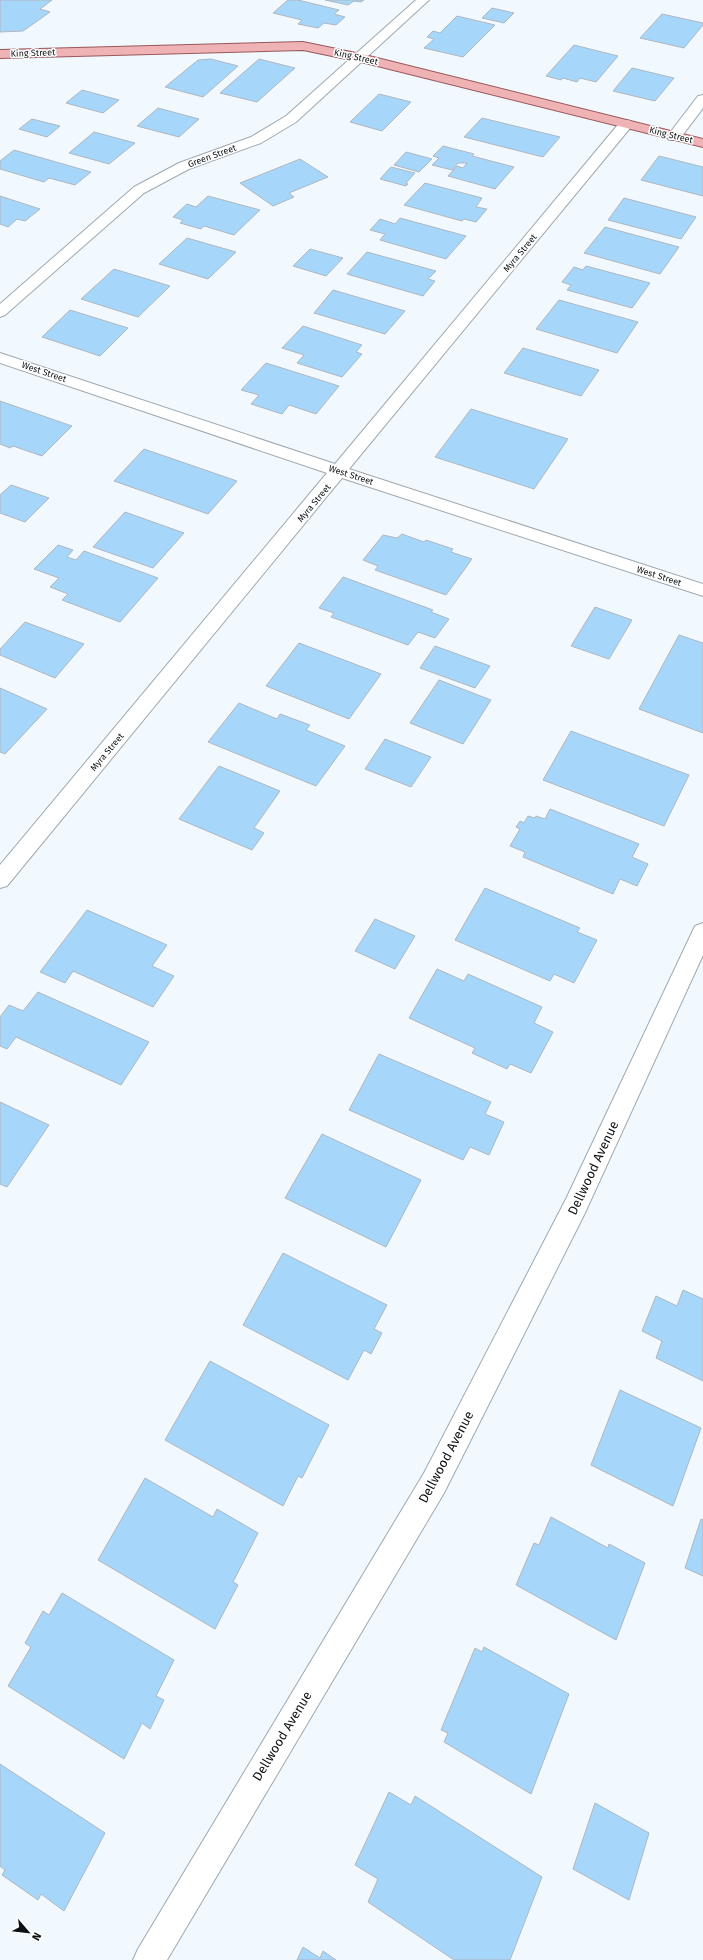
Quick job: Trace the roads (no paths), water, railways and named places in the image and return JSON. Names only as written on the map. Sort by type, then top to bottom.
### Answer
[{"type":"main road","name":"King Street","points":[[0,54],[303,46],[361,58],[703,144]]},
{"type":"street","name":"Green Street","points":[[0,312],[139,190],[184,166],[256,140],[292,120],[423,0]]},
{"type":"street","points":[[674,136],[703,98]]},
{"type":"street","name":"Myra Street","points":[[0,880],[340,472],[626,124]]},
{"type":"street","name":"West Street","points":[[0,358],[340,472],[703,590]]},
{"type":"street","name":"Dellwood Avenue","points":[[149,1960],[434,1482],[575,1207],[703,932]]}]
